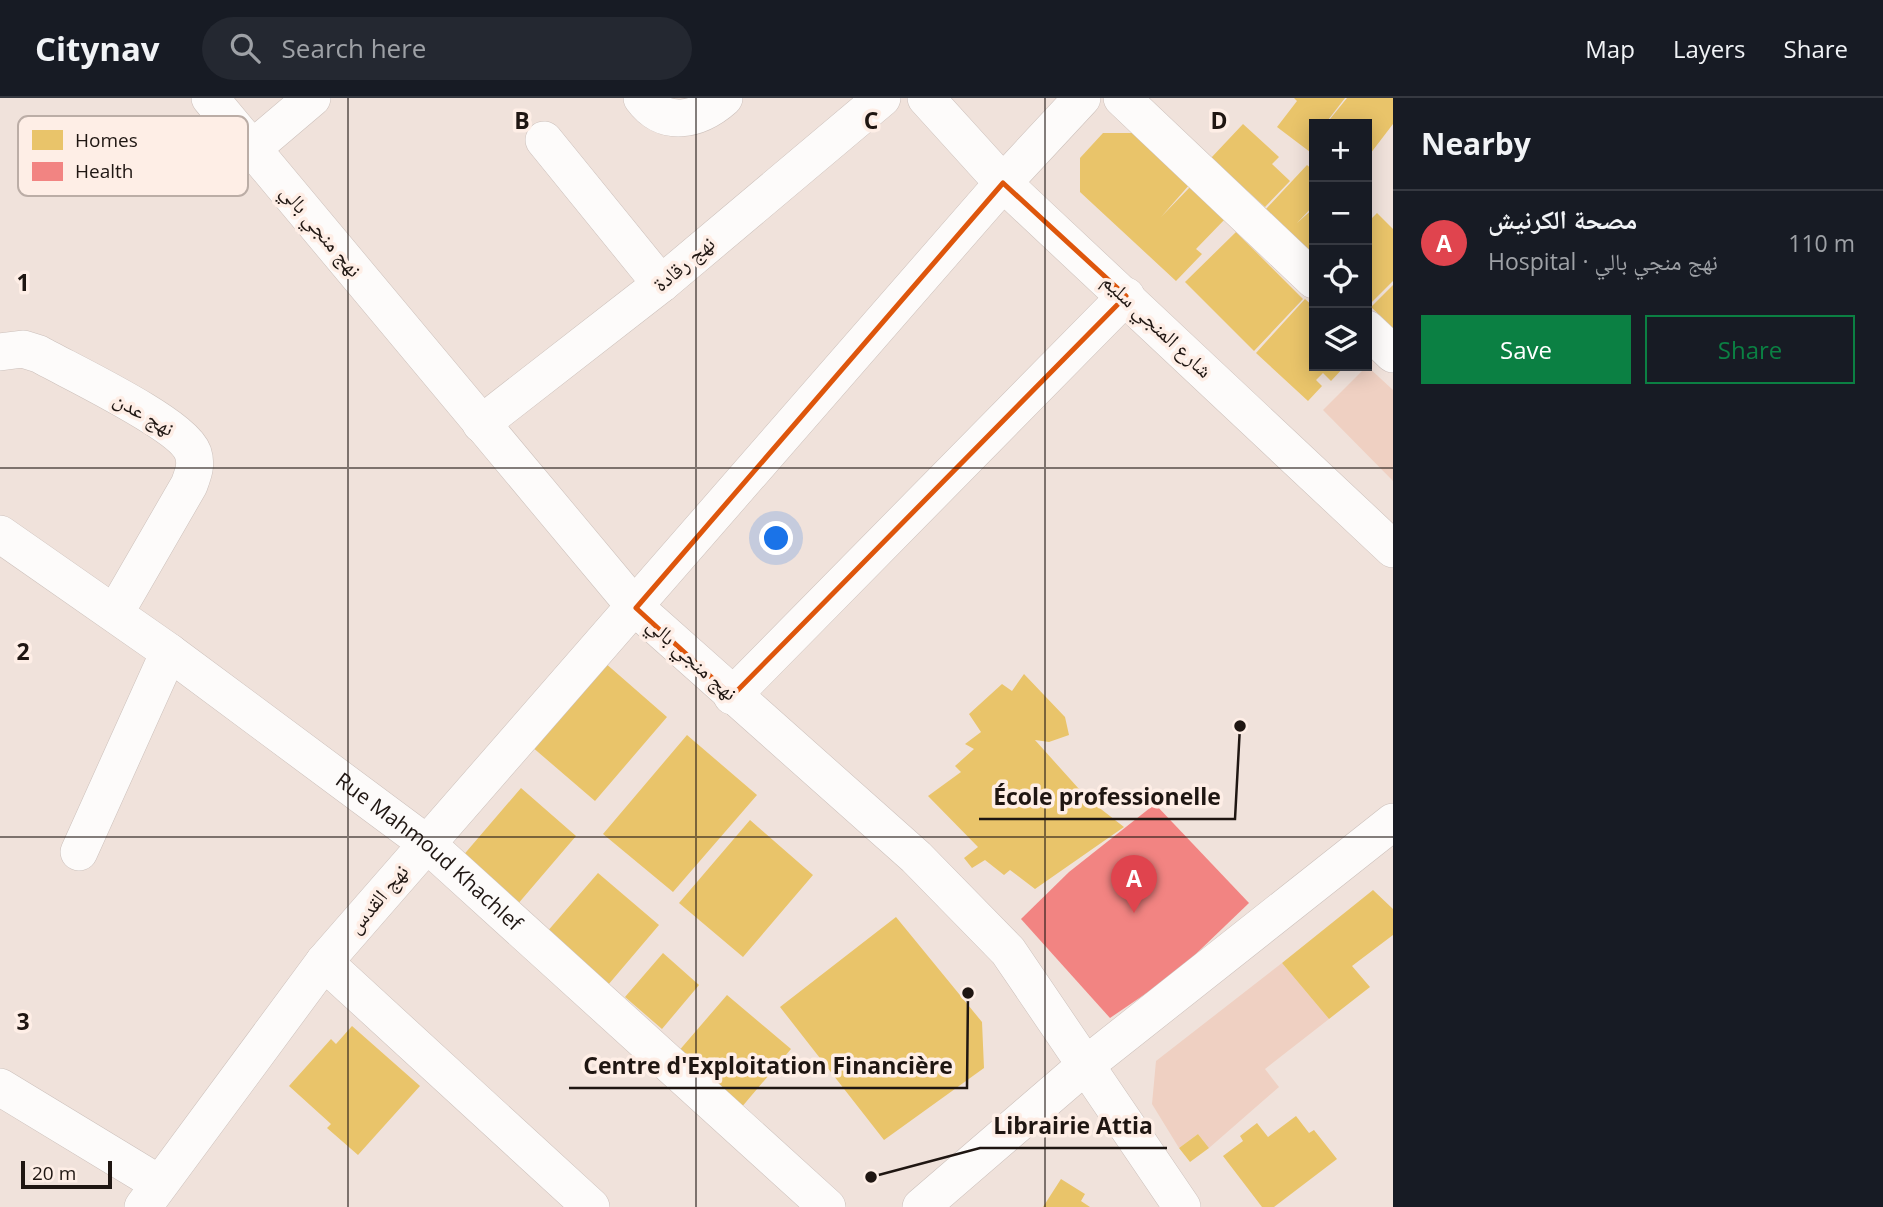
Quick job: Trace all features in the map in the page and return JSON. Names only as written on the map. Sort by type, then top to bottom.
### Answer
[{"type":"street","name":"نهج منجي بالي","points":[[210,98],[225,116]]},
{"type":"street","points":[[252,149],[312,98]]},
{"type":"street","points":[[642,98],[657,114],[684,119],[724,98]]},
{"type":"street","name":"نهج رقادة","points":[[481,424],[661,284],[882,98]]},
{"type":"street","name":"شارع المنجي سليم","points":[[926,98],[1003,183],[1393,549]]},
{"type":"street","name":"نهج القدس","points":[[150,1195],[324,962],[1003,183],[1082,98]]},
{"type":"street","points":[[1122,98],[1309,274]]},
{"type":"street","points":[[544,140],[661,284]]},
{"type":"street","name":"نهج منجي بالي","points":[[248,144],[635,608],[916,857],[1008,951],[1182,1207]]},
{"type":"street","points":[[732,696],[1126,296]]},
{"type":"street","points":[[1372,334],[1393,354]]},
{"type":"street","name":"نهج عدن","points":[[0,352],[23,349],[39,354],[171,428],[192,452],[195,467],[189,485],[116,613]]},
{"type":"street","name":"Rue Mahmoud Khachlef","points":[[0,534],[116,613],[426,843],[827,1207]]},
{"type":"street","points":[[79,852],[169,652]]},
{"type":"street","points":[[922,1207],[1087,1064],[1393,822]]},
{"type":"street","points":[[324,962],[591,1207]]},
{"type":"street","points":[[0,1087],[150,1195]]},
{"type":"highlighted area","points":[[1003,183],[1126,296],[732,696],[636,608]]},
{"type":"shaded area","points":[[1362,371],[1372,371],[1393,390],[1393,481],[1323,410]]},
{"type":"shaded area","points":[[1282,963],[1329,1019],[1265,1069],[1279,1087],[1209,1148],[1198,1134],[1179,1148],[1152,1104],[1156,1061]]},
{"type":"building: Homes","points":[[1294,98],[1345,98],[1329,119],[1309,119],[1309,151],[1277,127],[1297,101]]},
{"type":"building: Homes","points":[[1347,98],[1393,98],[1393,124],[1372,151],[1372,119],[1330,119]]},
{"type":"building: Homes","points":[[1243,124],[1279,157],[1272,164],[1290,181],[1265,207],[1211,158]]},
{"type":"building: Homes","points":[[1103,133],[1135,133],[1190,184],[1161,217],[1192,185],[1226,218],[1196,249],[1202,254],[1176,281],[1080,192],[1080,158]]},
{"type":"building: Homes","points":[[1307,165],[1309,167],[1309,210],[1297,223],[1309,212],[1309,253],[1266,209]]},
{"type":"building: Homes","points":[[1377,213],[1393,229],[1393,281],[1372,302],[1372,245],[1372,218]]},
{"type":"building: Homes","points":[[1236,232],[1303,299],[1254,351],[1185,282]]},
{"type":"building: Homes","points":[[1393,285],[1393,328],[1372,308]]},
{"type":"building: Homes","points":[[1305,299],[1309,303],[1309,371],[1340,371],[1331,381],[1323,373],[1316,380],[1322,386],[1308,401],[1256,353]]},
{"type":"building: Homes","points":[[604,662],[667,717],[595,801],[531,746]]},
{"type":"building: Homes","points":[[1024,674],[1065,717],[1069,735],[1049,742],[1035,740],[1088,799],[1124,827],[1035,889],[1010,870],[1004,875],[985,860],[972,868],[964,858],[978,847],[928,796],[961,772],[955,766],[974,749],[965,744],[981,732],[969,714],[1002,684],[1012,691]]},
{"type":"building: Homes","points":[[687,735],[757,795],[673,892],[603,834]]},
{"type":"building: Homes","points":[[521,788],[576,836],[517,905],[461,858]]},
{"type":"building: Homes","points":[[750,820],[813,875],[743,957],[679,903]]},
{"type":"building: Homes","points":[[598,873],[659,925],[608,985],[546,933]]},
{"type":"building: Homes","points":[[1373,890],[1393,909],[1393,935],[1352,966],[1370,987],[1329,1019],[1282,963]]},
{"type":"building: Homes","points":[[896,917],[982,1022],[984,1068],[884,1140],[780,1007]]},
{"type":"building: Homes","points":[[663,953],[699,985],[662,1029],[625,997]]},
{"type":"building: Homes","points":[[727,995],[791,1049],[735,1115],[671,1060]]},
{"type":"building: Homes","points":[[352,1026],[420,1086],[358,1155],[327,1128],[331,1124],[289,1086],[331,1039],[336,1044]]},
{"type":"building: Homes","points":[[1296,1116],[1309,1133],[1314,1130],[1337,1159],[1274,1207],[1262,1207],[1223,1156],[1243,1141],[1240,1136],[1257,1123],[1268,1137]]},
{"type":"building: Homes","points":[[1198,1134],[1209,1148],[1190,1162],[1179,1148]]},
{"type":"building: Homes","points":[[1061,1179],[1085,1194],[1081,1201],[1090,1207],[1043,1207]]},
{"type":"building: Health","points":[[1155,804],[1249,903],[1176,973],[1110,1018],[1021,919],[1069,872]]},
{"type":"place","name":"École professionelle","points":[[1240,726]]},
{"type":"place","name":"مصحة الكرنيش","points":[[1134,913]]},
{"type":"place","name":"Centre d'Exploitation Financière","points":[[968,993]]},
{"type":"place","name":"Librairie Attia","points":[[871,1177]]}]
